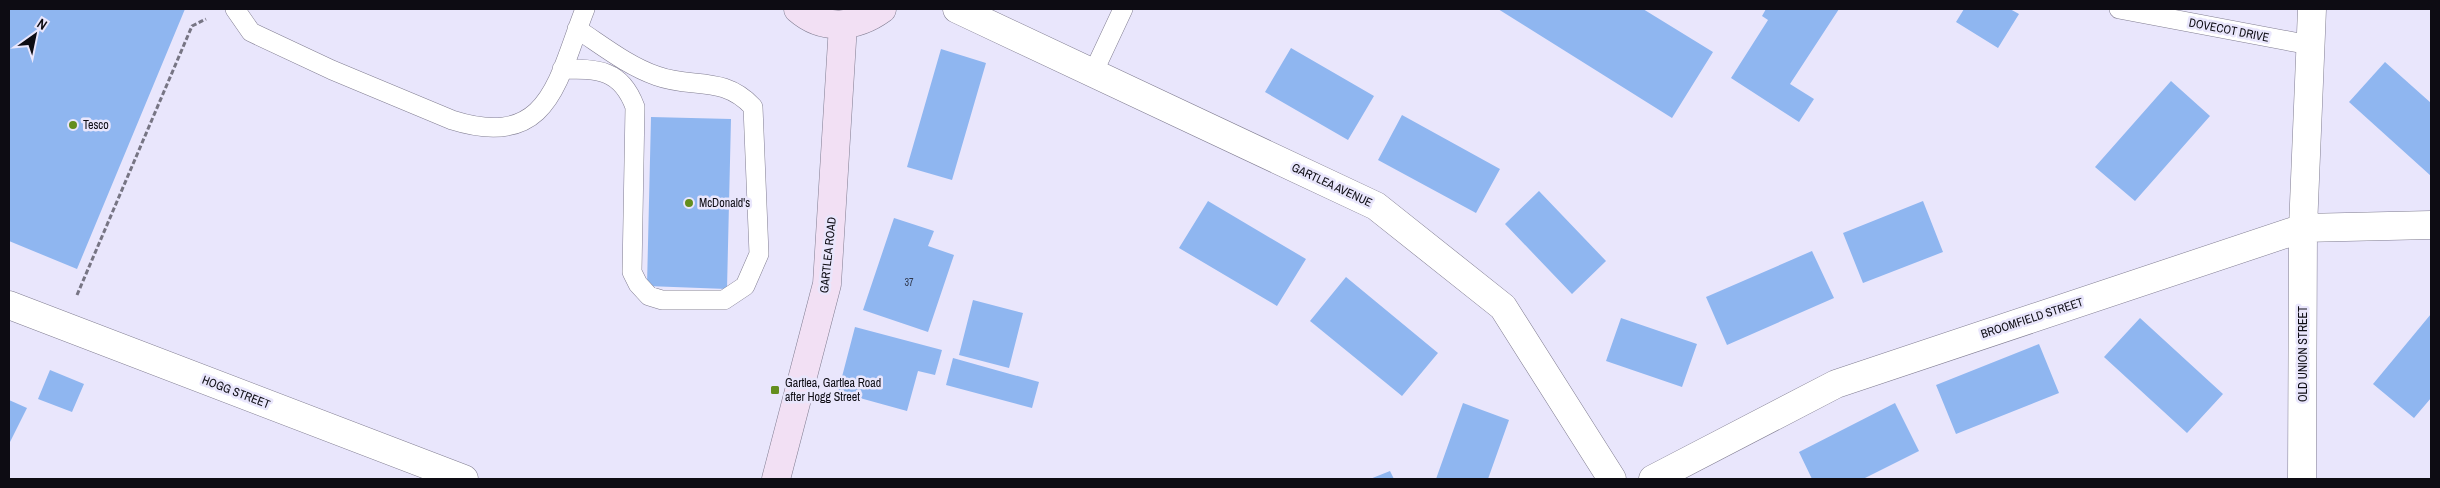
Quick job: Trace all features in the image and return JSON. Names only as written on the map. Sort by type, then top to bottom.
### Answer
[{"type":"street","points":[[798,9],[806,16],[821,22],[843,25],[869,19],[882,9]]},
{"type":"street","name":"GARTLEA AVENUE","points":[[957,9],[1368,202],[1384,212],[1503,307],[1612,479]]},
{"type":"street","points":[[2303,228],[2312,9]]},
{"type":"street","name":"GARTLEA ROAD","points":[[776,479],[827,284],[843,25]]},
{"type":"street","name":"BROOMFIELD STREET","points":[[1653,479],[1836,384],[2303,228],[2431,225]]},
{"type":"street","name":"OLD UNION STREET","points":[[2302,479],[2303,228]]},
{"type":"street","name":"HOGG STREET","points":[[9,305],[464,479]]},
{"type":"lane","points":[[235,9],[251,32],[332,70],[414,106],[471,126],[504,128],[533,117],[548,100],[585,9]]},
{"type":"lane","points":[[1093,73],[1123,9]]},
{"type":"lane","name":"DOVECOT DRIVE","points":[[2119,9],[2310,45]]},
{"type":"lane","points":[[562,69],[595,69],[609,74],[620,81],[630,92],[635,107],[632,272],[638,284],[649,296],[662,300],[724,300],[745,286],[759,254],[753,107],[741,94],[725,87],[658,77],[638,68],[577,29]]},
{"type":"path","points":[[64,326],[192,26],[215,16]]},
{"type":"building","name":"Tesco","points":[[9,9],[185,9],[77,269],[9,241]]},
{"type":"building","points":[[1498,9],[1643,9],[1713,52],[1672,118]]},
{"type":"building","points":[[1766,9],[1839,9],[1790,84],[1814,99],[1799,122],[1731,78],[1768,20],[1762,16]]},
{"type":"building","points":[[1964,9],[2010,9],[2019,14],[1998,48],[1956,22]]},
{"type":"building","points":[[1291,48],[1374,96],[1348,140],[1265,92]]},
{"type":"building","points":[[941,49],[986,63],[952,180],[907,167]]},
{"type":"building","points":[[2385,62],[2431,103],[2431,176],[2349,102]]},
{"type":"building","points":[[2171,81],[2210,116],[2135,201],[2095,167]]},
{"type":"building","points":[[1402,115],[1500,169],[1476,213],[1378,160]]},
{"type":"building","name":"McDonald's","points":[[651,117],[731,119],[727,289],[647,286]]},
{"type":"building","points":[[1539,191],[1606,261],[1572,294],[1505,224]]},
{"type":"building","points":[[1208,201],[1306,259],[1277,306],[1179,248]]},
{"type":"building","points":[[1923,201],[1943,252],[1863,283],[1843,233]]},
{"type":"building","points":[[894,218],[934,231],[928,246],[954,255],[928,332],[863,310]]},
{"type":"building","points":[[1812,251],[1834,298],[1727,345],[1706,297]]},
{"type":"building","points":[[1346,277],[1438,353],[1402,396],[1310,321]]},
{"type":"building","points":[[973,300],[1023,313],[1009,368],[959,355]]},
{"type":"building","points":[[2431,314],[2431,398],[2414,418],[2373,384]]},
{"type":"building","points":[[1621,318],[1697,344],[1682,387],[1606,361]]},
{"type":"building","points":[[2140,318],[2223,394],[2187,433],[2104,357]]},
{"type":"building","points":[[855,327],[942,350],[935,375],[918,371],[907,411],[838,392]]},
{"type":"building","points":[[2039,344],[2059,393],[1956,434],[1936,385]]},
{"type":"building","points":[[953,358],[1039,382],[1032,408],[946,385]]},
{"type":"building","points":[[50,370],[84,384],[72,412],[38,399]]},
{"type":"building","points":[[9,400],[27,408],[9,444]]},
{"type":"building","points":[[1463,403],[1509,420],[1488,479],[1436,479]]},
{"type":"building","points":[[1895,403],[1919,451],[1863,479],[1812,479],[1799,452]]},
{"type":"building","points":[[1390,471],[1394,479],[1370,479]]},
{"type":"place","name":"Tesco","points":[[73,125]]},
{"type":"place","name":"McDonald's","points":[[689,203]]},
{"type":"place","name":"Gartlea, Gartlea Road after Hogg Street","points":[[775,390]]}]
